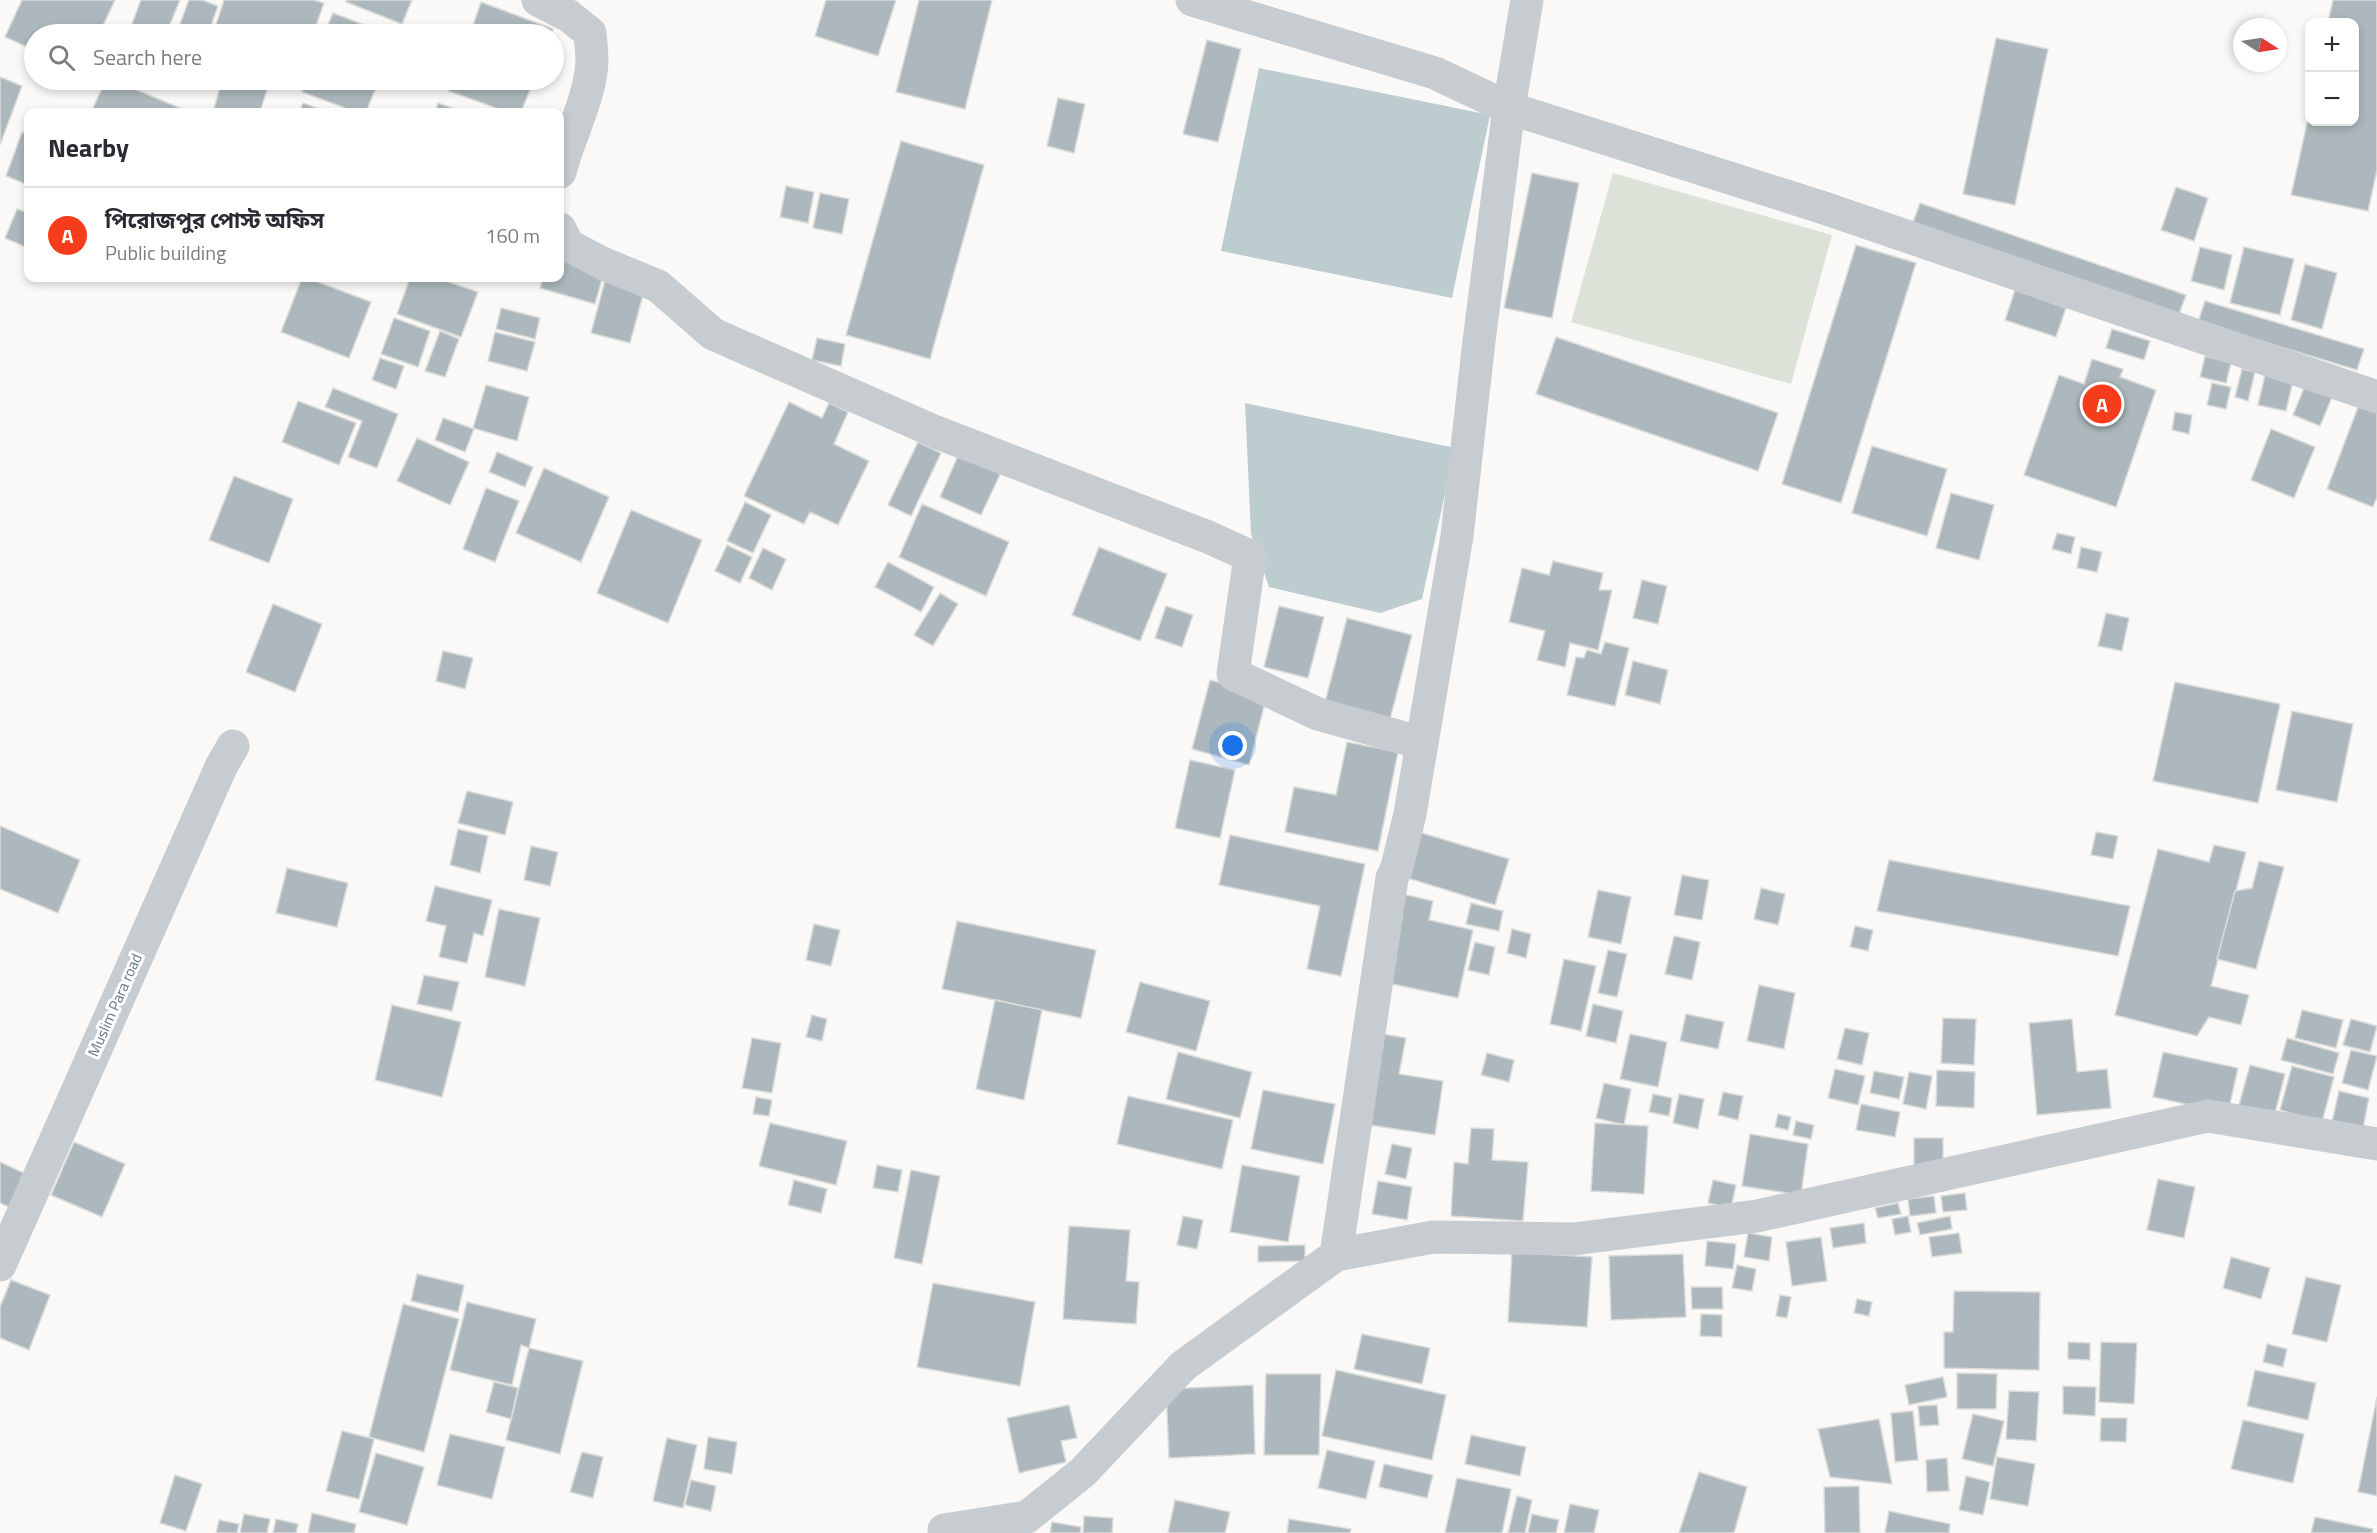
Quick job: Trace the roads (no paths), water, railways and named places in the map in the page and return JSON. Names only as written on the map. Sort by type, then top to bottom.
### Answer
[{"type":"street","points":[[538,0],[569,16],[590,33],[592,63],[584,100],[564,156]]},
{"type":"street","points":[[1192,0],[1435,73],[1509,108],[1824,208],[2377,397]]},
{"type":"street","points":[[1336,1255],[1392,878],[1397,867],[1410,814],[1457,536],[1509,108],[1527,0]]},
{"type":"street","points":[[564,237],[568,245],[602,263],[658,286],[713,334],[936,432],[1208,537],[1250,556],[1233,674],[1318,714],[1422,744]]},
{"type":"street","name":"Muslim Para road","points":[[0,1265],[221,767],[233,746]]},
{"type":"street","points":[[944,1530],[1027,1517],[1083,1472],[1184,1366],[1336,1255],[1433,1238],[1573,1239],[1757,1216],[2208,1116],[2377,1144]]},
{"type":"place","name":"পিরোজপুর পোস্ট অফিস","points":[[2102,404]]}]
